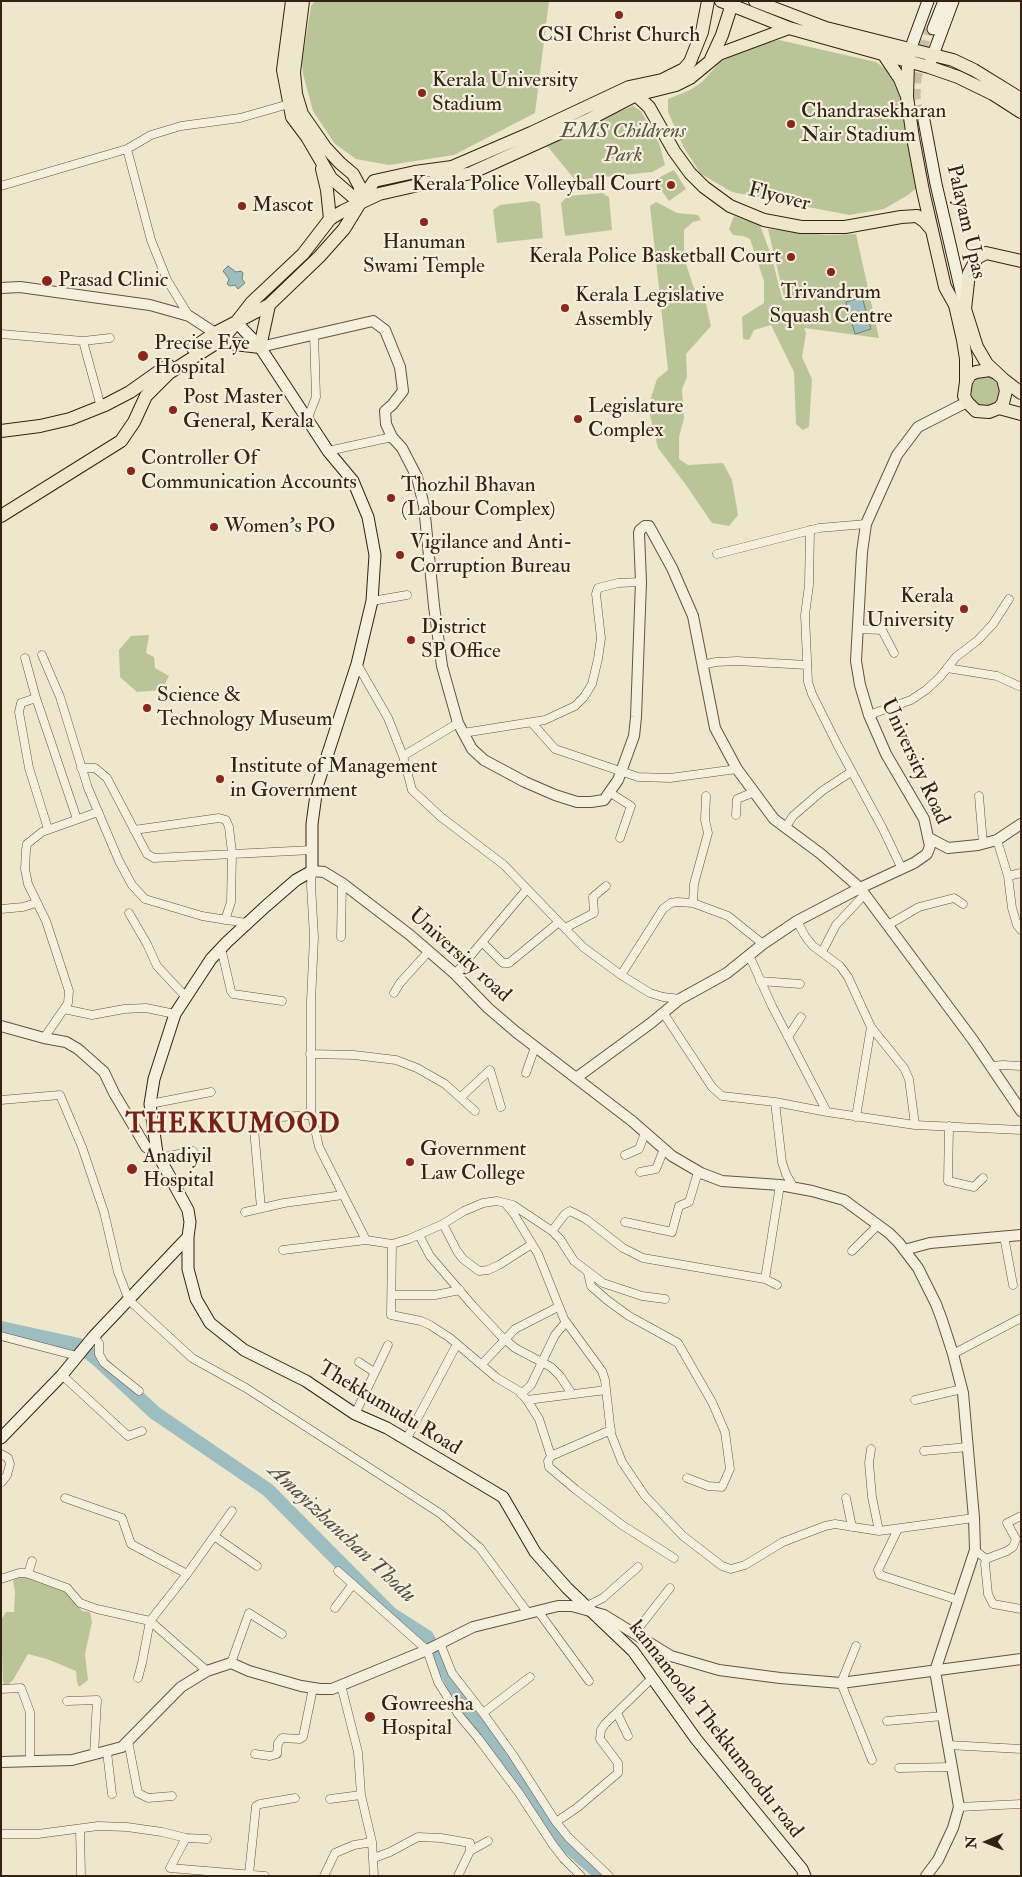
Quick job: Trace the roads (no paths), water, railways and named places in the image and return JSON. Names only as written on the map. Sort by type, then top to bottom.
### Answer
[{"type":"main road","points":[[292,1],[283,70],[292,117],[307,137],[331,178],[360,203]]},
{"type":"main road","points":[[302,1],[294,72],[296,94],[302,114],[325,147],[340,163],[354,174],[374,181],[415,172],[452,167],[531,133],[629,87],[662,80],[684,69],[690,62],[702,32],[708,1]]},
{"type":"main road","points":[[755,1],[826,28],[909,56],[970,68],[1021,99]]},
{"type":"main road","points":[[928,1],[909,56],[907,97],[916,156],[944,288],[960,307],[977,347],[984,359],[999,376],[1006,391],[1006,397],[999,408],[983,412],[971,407],[964,396],[966,359],[960,307],[968,273],[981,254],[993,254],[1021,261]]},
{"type":"main road","points":[[937,1],[930,28],[944,1]]},
{"type":"main road","points":[[931,61],[952,1]]},
{"type":"main road","points":[[710,62],[722,36],[729,3],[789,28],[884,55],[909,56]]},
{"type":"main road","points":[[237,323],[252,302],[303,254],[330,220],[342,211],[379,194],[471,173],[588,120],[636,95],[676,85],[690,78],[719,54],[789,28]]},
{"type":"main road","points":[[884,55],[900,80],[907,97]]},
{"type":"main road","points":[[931,61],[958,77],[984,89],[1021,112]]},
{"type":"main road","name":"Flyover","points":[[636,95],[649,107],[674,151],[690,173],[704,187],[730,206],[764,220],[812,228],[845,228],[901,217],[917,216],[931,229]]},
{"type":"main road","name":"Palayam Upas","points":[[920,115],[930,185],[960,307]]},
{"type":"main road","points":[[320,162],[327,190],[330,220]]},
{"type":"main road","points":[[354,174],[360,187],[360,203]]},
{"type":"main road","points":[[1,516],[121,441],[134,422],[146,396],[169,373],[218,339],[237,323],[269,305],[318,257],[344,228],[374,181]]},
{"type":"main road","points":[[260,347],[269,305]]},
{"type":"main road","points":[[158,1156],[150,1104],[154,1079],[175,1014],[185,996],[221,948],[296,880],[312,871],[312,824],[317,787],[357,664],[372,601],[375,555],[368,517],[353,481],[328,451],[260,347],[237,323]]},
{"type":"main road","points":[[1,431],[40,426],[70,419],[101,406],[130,392],[218,339],[260,347]]},
{"type":"main road","points":[[966,382],[976,372],[990,370],[1021,393]]},
{"type":"main road","points":[[999,408],[1021,414]]},
{"type":"main road","name":"Thekkumudu Road","points":[[158,1156],[188,1210],[190,1222],[188,1269],[196,1299],[210,1323],[244,1350],[306,1381],[355,1414],[388,1428],[503,1497],[534,1552],[567,1588],[590,1608]]},
{"type":"main road","points":[[2,1435],[62,1375],[94,1336],[188,1237]]},
{"type":"main road","name":"kannamoola Thekkumoodu road","points":[[590,1608],[633,1651],[696,1739],[802,1869],[805,1876]]},
{"type":"street","points":[[1,186],[127,149],[151,135],[181,126],[240,118],[289,104]]},
{"type":"street","points":[[127,149],[151,240],[167,280],[189,316],[218,339]]},
{"type":"street","points":[[1,288],[20,287],[150,305],[189,316]]},
{"type":"street","points":[[260,347],[373,321],[385,330],[400,368],[403,391],[385,411],[386,424],[392,437],[402,448],[417,477],[424,506],[442,666],[458,723],[472,749],[484,760],[555,794],[578,802],[604,800],[618,780],[634,736],[641,582],[640,530],[645,526],[649,526],[672,568],[692,616],[715,728],[737,769],[774,819],[821,854],[862,892],[888,924],[991,1066],[1021,1111]]},
{"type":"street","points":[[1,334],[82,341],[110,338]]},
{"type":"street","points":[[308,420],[316,397],[314,334]]},
{"type":"street","points":[[82,341],[101,406]]},
{"type":"street","name":"University Road","points":[[576,1078],[664,1014],[680,999],[727,973],[748,955],[797,921],[862,892],[927,854],[930,846],[924,819],[886,754],[869,714],[860,685],[856,661],[862,552],[866,524],[892,463],[918,427],[967,402]]},
{"type":"street","points":[[328,451],[392,437]]},
{"type":"street","points":[[717,554],[819,528],[866,524]]},
{"type":"street","points":[[810,530],[809,585],[805,615],[808,682],[812,694],[851,772],[883,829],[902,869]]},
{"type":"street","points":[[463,733],[546,720],[575,706],[584,697],[592,684],[601,638],[596,594],[598,588],[618,583],[641,582]]},
{"type":"street","points":[[372,601],[407,595]]},
{"type":"street","points":[[869,714],[911,700],[926,690],[940,677],[956,657],[994,624],[1009,599]]},
{"type":"street","points":[[857,629],[882,630],[894,653]]},
{"type":"street","points":[[42,655],[60,697],[98,812],[119,861],[132,885],[145,899],[202,916],[246,924]]},
{"type":"street","points":[[25,658],[36,698],[77,819]]},
{"type":"street","points":[[702,665],[737,661],[807,666]]},
{"type":"street","points":[[357,664],[388,718],[403,756],[412,790],[441,817],[504,865],[583,947],[620,975],[650,993],[680,999]]},
{"type":"street","points":[[947,668],[996,676],[1021,687]]},
{"type":"street","points":[[36,698],[21,703],[19,712],[29,768],[48,830]]},
{"type":"street","points":[[403,756],[458,723]]},
{"type":"street","points":[[532,723],[555,749],[622,770],[638,777],[656,778],[737,769]]},
{"type":"street","points":[[82,768],[95,768],[107,778],[147,854],[154,858],[312,850]]},
{"type":"street","points":[[785,828],[793,816],[822,791],[851,772]]},
{"type":"street","points":[[609,792],[631,806],[620,838]]},
{"type":"street","points":[[736,815],[737,799],[754,792]]},
{"type":"street","points":[[693,903],[694,884],[708,833],[705,820],[706,796]]},
{"type":"street","points":[[979,796],[983,844]]},
{"type":"street","points":[[44,1038],[68,1003],[69,991],[46,921],[28,884],[25,868],[27,844],[32,838],[48,830],[98,812]]},
{"type":"street","points":[[134,830],[222,818],[226,820],[229,827],[232,853],[231,902],[225,920]]},
{"type":"street","points":[[927,854],[948,848],[983,844],[997,840],[1021,824]]},
{"type":"street","points":[[929,838],[948,848]]},
{"type":"street","points":[[997,840],[1008,876],[1012,908],[1017,925],[1021,930]]},
{"type":"street","points":[[312,871],[314,937],[310,1054],[312,1115],[319,1148],[366,1240]]},
{"type":"street","name":"University road","points":[[312,871],[324,872],[342,883],[410,935],[455,974],[488,1008],[645,1132],[672,1156],[698,1172],[722,1180],[780,1185],[844,1200],[899,1243],[918,1268],[936,1304],[962,1388],[974,1518],[975,1550]]},
{"type":"street","points":[[1008,876],[1021,873]]},
{"type":"street","points":[[341,937],[342,883]]},
{"type":"street","points":[[566,928],[594,913],[593,896],[606,886]]},
{"type":"street","points":[[455,974],[527,889]]},
{"type":"street","points":[[822,952],[836,925],[862,892]]},
{"type":"street","points":[[888,924],[908,912],[926,905],[954,898],[963,904]]},
{"type":"street","points":[[1,918],[2,909],[23,907],[36,903]]},
{"type":"street","points":[[620,975],[663,909],[671,903],[693,903],[728,916],[764,944]]},
{"type":"street","points":[[129,913],[147,944],[156,966],[185,996]]},
{"type":"street","points":[[797,921],[813,946],[840,966],[848,978],[871,1027],[904,1068],[909,1079],[915,1125]]},
{"type":"street","points":[[482,942],[503,963],[509,963],[559,922]]},
{"type":"street","points":[[221,948],[233,994],[282,1001]]},
{"type":"street","points":[[394,992],[429,951]]},
{"type":"street","points":[[748,955],[827,1112]]},
{"type":"street","points":[[760,981],[800,984]]},
{"type":"street","points":[[64,1009],[92,1015],[124,1008],[146,1008],[175,1014]]},
{"type":"street","points":[[664,1014],[712,1087],[722,1096],[775,1102],[856,1117],[915,1125],[1021,1130]]},
{"type":"street","points":[[788,1037],[801,1017]]},
{"type":"street","points":[[1,1026],[66,1042],[78,1049],[104,1072],[114,1093],[146,1146],[158,1156],[193,1151]]},
{"type":"street","points":[[856,1117],[871,1027]]},
{"type":"street","points":[[526,1073],[535,1047]]},
{"type":"street","points":[[310,1054],[354,1055],[396,1060],[417,1068],[445,1084],[475,1111]]},
{"type":"street","points":[[991,1066],[1020,1066]]},
{"type":"street","points":[[461,1098],[490,1070],[501,1107]]},
{"type":"street","points":[[150,1104],[211,1092]]},
{"type":"street","points":[[1,1100],[60,1095],[82,1147],[104,1212],[118,1272],[129,1300],[192,1358],[246,1388],[441,1514],[480,1548],[589,1681]]},
{"type":"street","points":[[775,1102],[782,1162],[794,1188]]},
{"type":"street","points":[[261,1208],[254,1129],[258,1123],[271,1122],[281,1117],[312,1115]]},
{"type":"street","points":[[949,1126],[948,1181],[974,1187],[984,1178]]},
{"type":"street","points":[[625,1156],[639,1149],[645,1132]]},
{"type":"street","points":[[640,1172],[656,1169],[664,1149]]},
{"type":"street","points":[[625,1222],[672,1232],[679,1206],[689,1202],[698,1172]]},
{"type":"street","points":[[766,1279],[780,1185]]},
{"type":"street","points":[[245,1212],[284,1203],[343,1195]]},
{"type":"street","points":[[283,1250],[366,1240],[392,1244],[419,1235],[483,1203],[497,1201],[513,1205],[552,1232],[560,1239],[574,1261],[603,1283],[642,1296],[665,1299]]},
{"type":"street","points":[[505,1203],[532,1244],[566,1322],[602,1371],[611,1430],[622,1462],[645,1496],[683,1536],[722,1566],[738,1568],[783,1542],[835,1524],[878,1531],[974,1518]]},
{"type":"street","points":[[552,1232],[565,1214],[570,1212],[586,1220],[623,1248],[643,1258],[766,1279],[777,1285]]},
{"type":"street","points":[[443,1224],[457,1251],[464,1259],[480,1270],[488,1270],[499,1265],[532,1244]]},
{"type":"street","points":[[852,1250],[878,1225]]},
{"type":"street","points":[[419,1235],[430,1256],[505,1339],[515,1348],[551,1367],[560,1376],[572,1394]]},
{"type":"street","points":[[904,1250],[930,1243],[1021,1235]]},
{"type":"street","points":[[1004,1236],[1013,1285]]},
{"type":"street","points":[[392,1244],[391,1315],[420,1321],[443,1334],[497,1378],[524,1397],[539,1419],[551,1456]]},
{"type":"street","points":[[588,1273],[591,1286],[607,1300],[629,1316],[651,1327],[673,1342],[678,1343],[712,1402],[725,1432],[730,1469],[722,1487],[708,1486],[687,1478]]},
{"type":"street","points":[[392,1295],[435,1295],[460,1290]]},
{"type":"street","points":[[482,1364],[522,1324],[558,1307]]},
{"type":"street","points":[[953,1354],[1021,1318]]},
{"type":"street","points":[[524,1397],[555,1335],[566,1322]]},
{"type":"street","points":[[1,1336],[78,1354]]},
{"type":"street","points":[[94,1336],[99,1343],[99,1354],[104,1363],[139,1390]]},
{"type":"street","points":[[406,1440],[457,1344]]},
{"type":"street","points":[[355,1414],[388,1345]]},
{"type":"street","points":[[359,1362],[374,1372]]},
{"type":"street","points":[[62,1375],[128,1436],[142,1431]]},
{"type":"street","points":[[915,1400],[962,1388]]},
{"type":"street","points":[[524,1397],[606,1390]]},
{"type":"street","points":[[611,1430],[551,1456],[548,1460],[549,1468],[622,1524],[674,1558]]},
{"type":"street","points":[[924,1451],[968,1447]]},
{"type":"street","points":[[871,1448],[869,1463],[878,1531]]},
{"type":"street","points":[[1,1454],[8,1458],[10,1464],[7,1475],[2,1482]]},
{"type":"street","points":[[65,1498],[122,1518],[131,1544],[187,1574]]},
{"type":"street","points":[[846,1498],[852,1527]]},
{"type":"street","points":[[138,1678],[150,1621],[187,1574],[232,1511]]},
{"type":"street","points":[[986,1558],[1013,1547],[1016,1538],[1007,1523],[1021,1516]]},
{"type":"street","points":[[898,1529],[878,1570],[880,1575],[958,1600]]},
{"type":"street","points":[[214,1536],[257,1566]]},
{"type":"street","points":[[926,1876],[938,1860],[953,1828],[960,1807],[935,1670],[975,1550],[986,1558]]},
{"type":"street","points":[[986,1558],[989,1600],[993,1604],[1021,1608]]},
{"type":"street","points":[[28,1574],[32,1561]]},
{"type":"street","points":[[590,1608],[638,1566]]},
{"type":"street","points":[[338,1571],[427,1650],[438,1682],[458,1714],[519,1793],[553,1845],[581,1876]]},
{"type":"street","points":[[1,1580],[19,1573],[28,1574],[67,1588],[80,1603],[97,1609],[150,1621],[207,1671]]},
{"type":"street","points":[[335,1608],[353,1584]]},
{"type":"street","points":[[634,1634],[670,1588]]},
{"type":"street","points":[[1,1762],[72,1760],[122,1748],[181,1687],[207,1671],[231,1663],[249,1671],[313,1688],[332,1689],[427,1650],[473,1627],[558,1606],[590,1608],[671,1656],[719,1670],[780,1678],[841,1683],[1021,1659]]},
{"type":"street","points":[[231,1663],[249,1613],[282,1634]]},
{"type":"street","points":[[440,1644],[452,1673],[513,1755],[556,1822],[569,1838],[609,1876]]},
{"type":"street","points":[[856,1646],[841,1683],[872,1760]]},
{"type":"street","points":[[483,1714],[530,1677]]},
{"type":"street","points":[[556,1822],[578,1807],[618,1773],[618,1763],[600,1739],[601,1730],[652,1678]]},
{"type":"street","points":[[341,1685],[358,1752],[361,1795],[372,1842],[374,1876]]},
{"type":"street","points":[[1,1689],[20,1688],[30,1712],[30,1762]]},
{"type":"street","points":[[255,1754],[270,1756],[277,1754],[278,1743],[282,1738],[300,1739],[303,1737],[313,1688]]},
{"type":"street","points":[[67,1701],[97,1700],[94,1755]]},
{"type":"street","points":[[617,1713],[628,1736]]},
{"type":"street","points":[[887,1721],[943,1716]]},
{"type":"street","points":[[128,1741],[138,1793],[148,1798],[172,1796]]},
{"type":"street","points":[[948,1745],[1021,1749]]},
{"type":"street","points":[[107,1752],[112,1794]]},
{"type":"street","points":[[899,1768],[952,1767]]},
{"type":"street","points":[[330,1799],[361,1795]]},
{"type":"street","points":[[249,1874],[256,1806],[295,1798]]},
{"type":"street","points":[[960,1807],[1021,1804]]},
{"type":"street","points":[[1,1834],[38,1834],[98,1826],[127,1827],[186,1838],[206,1839]]},
{"type":"street","points":[[80,1829],[81,1876]]},
{"type":"street","points":[[374,1858],[418,1837],[441,1838],[470,1843],[470,1851],[458,1876]]},
{"type":"street","points":[[186,1838],[170,1868],[218,1874],[265,1876]]},
{"type":"street","points":[[470,1851],[488,1841]]},
{"type":"street","points":[[324,1876],[335,1853],[354,1845],[372,1842]]},
{"type":"water","points":[[228,266],[236,272],[241,271],[243,273],[242,279],[245,283],[238,289],[235,285],[230,286],[227,284],[229,279],[223,271]]},
{"type":"water","points":[[862,297],[871,329],[855,334],[846,302]]},
{"type":"waterway","name":"Amayizhanchan Thodu","points":[[1,1328],[79,1345],[155,1413],[268,1490],[391,1614],[427,1637],[466,1707],[486,1732],[560,1840],[603,1876]]},
{"type":"tunnel","points":[[918,116],[915,96],[916,79],[927,28]]},
{"type":"place","name":"CSI Christ Church","points":[[619,15]]},
{"type":"place","name":"Kerala University Stadium","points":[[422,93]]},
{"type":"place","name":"Chandrasekharan Nair Stadium","points":[[791,124]]},
{"type":"place","name":"Kerala Police Volleyball Court","points":[[671,185]]},
{"type":"place","name":"Mascot","points":[[242,206]]},
{"type":"place","name":"Hanuman Swami Temple","points":[[424,222]]},
{"type":"place","name":"Kerala Police Basketball Court","points":[[791,257]]},
{"type":"place","name":"Trivandrum Squash Centre","points":[[831,272]]},
{"type":"place","name":"Prasad Clinic","points":[[47,281]]},
{"type":"place","name":"Kerala Legislative Assembly","points":[[565,308]]},
{"type":"place","name":"Precise Eye Hospital","points":[[143,356]]},
{"type":"place","name":"Post Master General, Kerala","points":[[173,410]]},
{"type":"place","name":"Legislature Complex","points":[[578,419]]},
{"type":"place","name":"Controller Of Communication Accounts","points":[[131,471]]},
{"type":"place","name":"Thozhil Bhavan (Labour Complex)","points":[[391,498]]},
{"type":"place","name":"Women's PO","points":[[214,527]]},
{"type":"place","name":"Vigilance and Anti- Corruption Bureau","points":[[400,555]]},
{"type":"place","name":"Kerala University","points":[[964,609]]},
{"type":"place","name":"District SP Office","points":[[411,640]]},
{"type":"place","name":"Science & Technology Museum","points":[[147,708]]},
{"type":"place","name":"Institute of Management in Government","points":[[220,779]]},
{"type":"place","name":"Government Law College","points":[[410,1162]]},
{"type":"place","name":"Anadiyil Hospital","points":[[132,1169]]},
{"type":"place","name":"Gowreesha Hospital","points":[[370,1717]]},
{"type":"district","name":"THEKKUMOOD","points":[[233,1126]]},
{"type":"park label","name":"EMS Childrens Park","points":[[623,144]]}]
